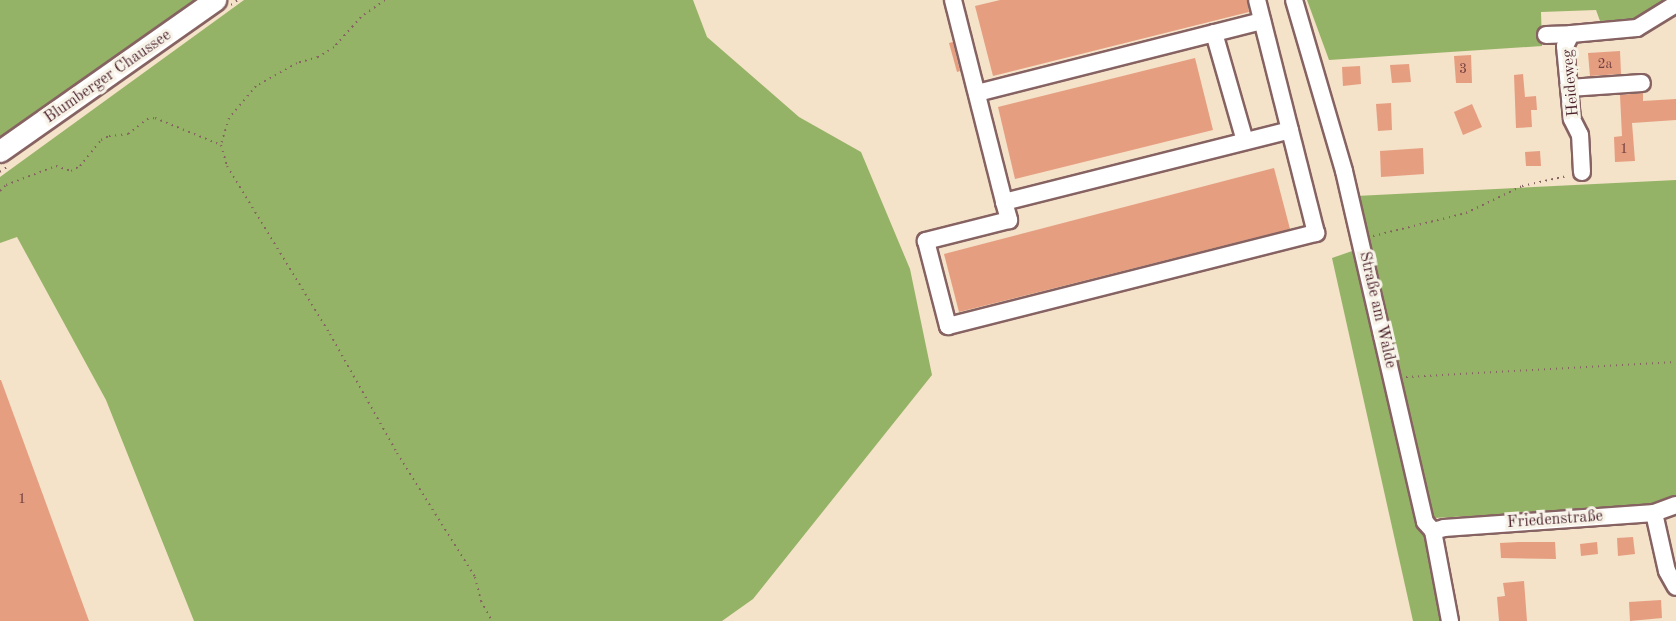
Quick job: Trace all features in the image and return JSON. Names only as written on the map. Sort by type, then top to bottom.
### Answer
[{"type":"main road","name":"Blumberger Chaussee","points":[[0,151],[215,0]]},
{"type":"street","points":[[953,0],[1009,220],[926,241],[948,326],[1316,233],[1257,0]]},
{"type":"street","name":"Straße am Walde","points":[[1294,0],[1328,108],[1393,377],[1425,522],[1432,531],[1450,621]]},
{"type":"street","name":"Heideweg","points":[[1582,172],[1580,135],[1572,119],[1565,46],[1571,34],[1637,28],[1676,4]]},
{"type":"street","points":[[976,93],[1262,21]]},
{"type":"street","points":[[1214,33],[1245,141]]},
{"type":"street","points":[[1546,35],[1571,34]]},
{"type":"street","points":[[1569,88],[1642,83]]},
{"type":"street","points":[[1004,202],[1290,130]]},
{"type":"street","name":"Friedenstraße","points":[[1432,531],[1444,528],[1654,513],[1676,505]]},
{"type":"street","points":[[1654,513],[1667,571],[1676,587]]},
{"type":"path","points":[[385,0],[361,17],[326,52],[318,57],[297,63],[256,86],[229,118],[221,145],[227,166],[330,334],[398,453],[476,577],[481,601],[492,621]]},
{"type":"path","points":[[0,191],[6,185],[56,166],[71,171],[81,166],[101,140],[109,136],[128,134],[147,119],[154,118],[221,145]]},
{"type":"path","points":[[1360,239],[1466,213],[1522,186],[1582,172]]},
{"type":"path","points":[[1393,377],[1676,362]]},
{"type":"green space","points":[[0,0],[201,0],[0,142]]},
{"type":"green space","points":[[244,0],[693,0],[707,37],[799,117],[861,152],[910,269],[932,375],[753,599],[722,621],[194,621],[106,400],[17,237],[0,243],[0,177]]},
{"type":"green space","points":[[1307,0],[1668,0],[1642,19],[1600,21],[1596,10],[1541,12],[1542,46],[1329,60]]},
{"type":"green space","points":[[1676,180],[1676,500],[1657,506],[1434,518],[1356,196]]},
{"type":"green space","points":[[1358,249],[1424,523],[1444,621],[1413,621],[1332,258]]},
{"type":"building","points":[[1000,0],[1247,0],[1249,12],[993,76],[975,6]]},
{"type":"building","points":[[953,42],[960,71],[957,72],[949,43]]},
{"type":"building","points":[[1620,51],[1621,74],[1590,76],[1588,53]]},
{"type":"building","points":[[1471,55],[1472,83],[1456,83],[1454,56]]},
{"type":"building","points":[[1195,58],[1213,130],[1015,179],[998,107]]},
{"type":"building","points":[[1409,64],[1411,82],[1392,83],[1390,65]]},
{"type":"building","points":[[1360,66],[1361,84],[1343,86],[1342,67]]},
{"type":"building","points":[[1523,74],[1525,97],[1536,96],[1537,110],[1531,110],[1532,127],[1516,128],[1514,75]]},
{"type":"building","points":[[1643,93],[1643,101],[1676,99],[1676,120],[1632,123],[1635,161],[1615,162],[1614,137],[1622,136],[1620,95]]},
{"type":"building","points":[[1391,103],[1392,130],[1378,131],[1376,104]]},
{"type":"building","points":[[1472,104],[1482,127],[1463,135],[1454,112]]},
{"type":"building","points":[[1423,148],[1424,174],[1381,177],[1380,151]]},
{"type":"building","points":[[1540,151],[1541,166],[1526,166],[1525,152]]},
{"type":"building","points":[[1274,168],[1290,229],[959,312],[944,254]]},
{"type":"building","points":[[1,380],[89,621],[0,621]]},
{"type":"building","points":[[1633,537],[1635,554],[1618,556],[1617,538]]},
{"type":"building","points":[[1555,542],[1556,559],[1501,558],[1500,543]]},
{"type":"building","points":[[1597,542],[1598,554],[1581,556],[1580,544]]},
{"type":"building","points":[[1524,581],[1527,621],[1499,621],[1497,597],[1505,596],[1503,583]]},
{"type":"building","points":[[1661,600],[1662,618],[1630,621],[1629,602]]}]
